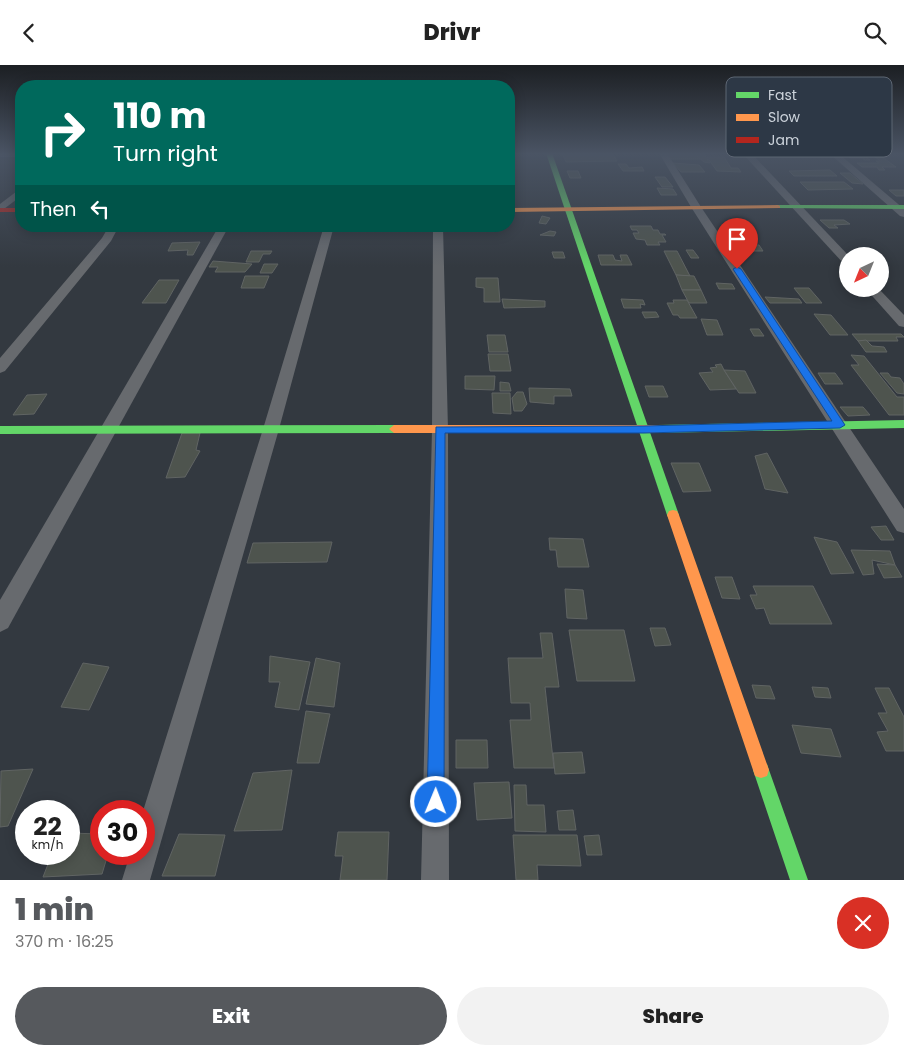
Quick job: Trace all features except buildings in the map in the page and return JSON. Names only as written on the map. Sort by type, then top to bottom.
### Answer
[{"type":"street","points":[[562,191],[799,880]]},
{"type":"street","points":[[686,191],[904,525]]},
{"type":"street","points":[[781,191],[839,252]]},
{"type":"street","points":[[878,191],[901,210]]},
{"type":"street","points":[[0,209],[15,196]]},
{"type":"street","points":[[515,210],[696,207],[901,210]]},
{"type":"street","points":[[0,209],[15,210]]},
{"type":"street","points":[[0,368],[110,232]]},
{"type":"street","points":[[0,621],[221,232]]},
{"type":"street","points":[[136,880],[272,429],[327,232]]},
{"type":"street","points":[[435,880],[440,429],[438,232]]},
{"type":"street","points":[[880,297],[904,323]]},
{"type":"street","points":[[0,430],[644,429],[904,425]]},
{"type":"traffic: fast","points":[[562,191],[673,515]]},
{"type":"traffic: fast","points":[[778,207],[904,207]]},
{"type":"traffic: fast","points":[[658,429],[904,424]]},
{"type":"traffic: fast","points":[[0,430],[394,429]]},
{"type":"traffic: fast","points":[[761,770],[799,880]]},
{"type":"traffic: slow","points":[[515,210],[778,207]]},
{"type":"traffic: slow","points":[[394,429],[658,429]]},
{"type":"traffic: slow","points":[[673,515],[761,770]]},
{"type":"traffic: jam","points":[[0,210],[15,210]]},
{"type":"route","points":[[436,802],[440,429],[644,429],[840,425],[737,269]]}]
